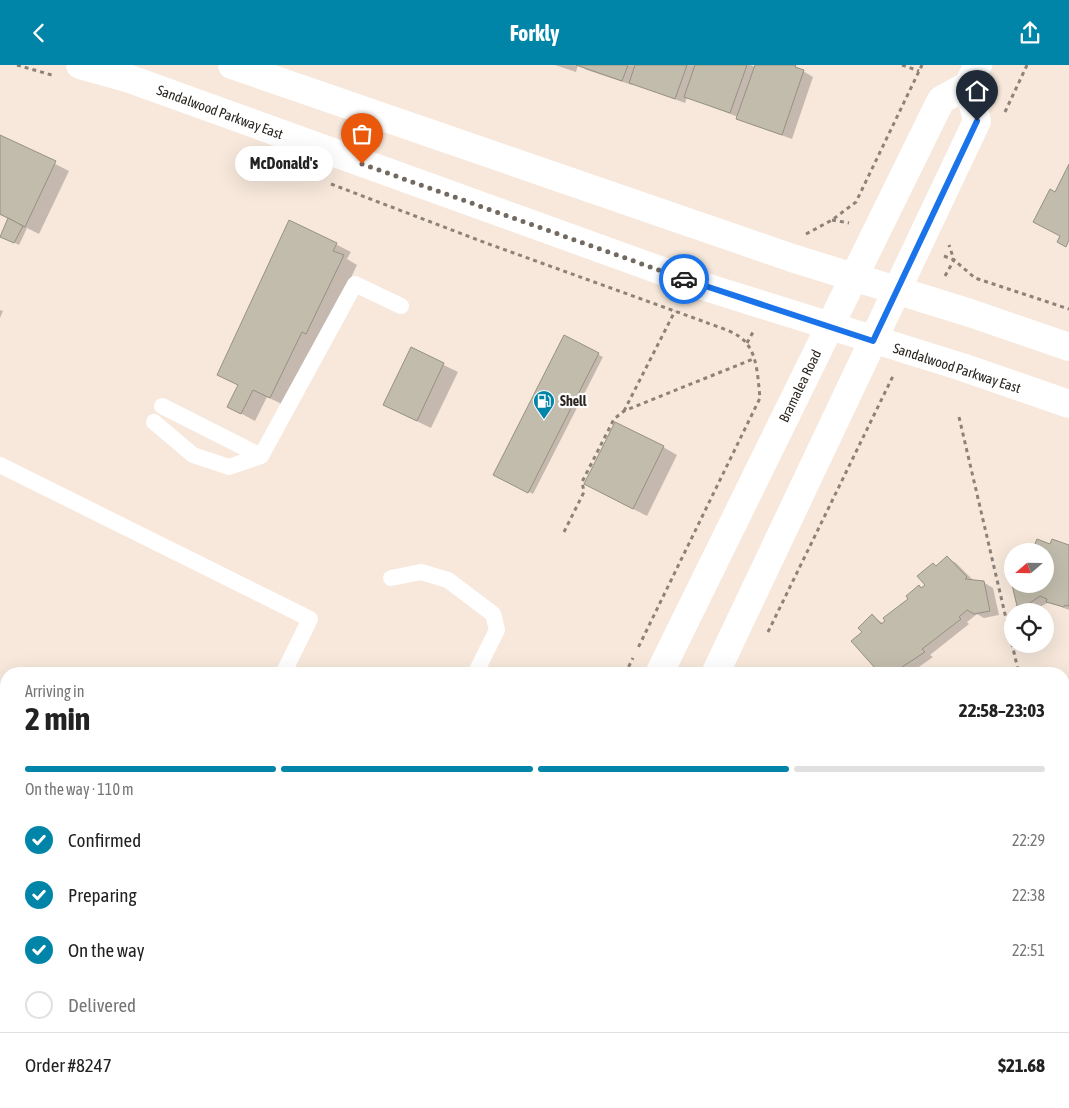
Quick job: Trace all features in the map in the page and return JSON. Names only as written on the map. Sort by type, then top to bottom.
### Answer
[{"type":"main road","name":"Sandalwood Parkway East","points":[[80,65],[130,79],[712,289],[873,341],[962,367],[1069,404]]},
{"type":"main road","points":[[232,65],[783,255],[1069,347]]},
{"type":"main road","name":"Bramalea Road","points":[[661,667],[941,100],[973,75]]},
{"type":"main road","name":"Bramalea Road","points":[[718,667],[977,121],[973,75]]},
{"type":"lane","points":[[154,422],[193,455],[229,467],[261,456],[355,284],[401,306]]},
{"type":"lane","points":[[162,406],[261,456]]},
{"type":"lane","points":[[0,465],[310,619],[286,667]]},
{"type":"lane","points":[[391,577],[421,572],[448,581],[493,614],[497,630],[478,667]]},
{"type":"path","points":[[902,65],[919,71]]},
{"type":"path","points":[[801,241],[804,234],[832,220],[856,202],[922,65]]},
{"type":"path","points":[[832,220],[843,222]]},
{"type":"path","points":[[945,256],[954,260],[975,278],[1069,309]]},
{"type":"path","points":[[624,411],[675,311]]},
{"type":"path","points":[[628,667],[760,398],[757,370],[747,343]]},
{"type":"path","points":[[564,532],[584,492],[582,482],[614,419],[624,411],[753,359]]},
{"type":"path","points":[[765,639],[893,377]]},
{"type":"path","points":[[959,417],[1017,667]]},
{"type":"building","points":[[576,65],[628,65],[622,81]]},
{"type":"building","points":[[635,65],[687,65],[675,99],[629,83]]},
{"type":"building","points":[[695,65],[747,65],[730,113],[684,97]]},
{"type":"building","points":[[755,65],[796,65],[795,67],[804,70],[782,135],[736,119]]},
{"type":"building","points":[[0,135],[56,161],[25,227],[0,214]]},
{"type":"building","points":[[1069,164],[1069,240],[1066,247],[1057,242],[1060,236],[1033,222],[1050,189],[1055,192]]},
{"type":"building","points":[[8,218],[23,226],[14,243],[0,237]]},
{"type":"building","points":[[289,220],[337,243],[333,251],[344,255],[306,334],[302,332],[270,398],[253,390],[241,414],[227,407],[238,385],[217,375]]},
{"type":"building","points":[[564,335],[599,353],[528,493],[493,475]]},
{"type":"building","points":[[411,347],[444,363],[417,421],[383,405]]},
{"type":"building","points":[[615,422],[664,446],[633,509],[584,484]]},
{"type":"building","points":[[1037,539],[1047,543],[1035,543]]},
{"type":"building","points":[[1052,539],[1069,545],[1069,606],[1065,605],[1064,607],[1046,602],[1047,599],[1040,596],[1030,603],[1016,603],[1014,593],[1054,593],[1054,543],[1050,543]]},
{"type":"building","points":[[947,556],[967,577],[965,579],[984,581],[990,611],[974,614],[967,610],[959,617],[961,619],[922,649],[925,652],[902,667],[874,667],[851,641],[862,632],[858,628],[872,614],[881,624],[885,621],[883,618],[908,599],[906,596],[919,585],[921,588],[925,585],[917,576],[933,563],[936,566]]},
{"type":"way so far","points":[[362,164],[684,279]]},
{"type":"place","name":"McDonald's","points":[[362,164]]},
{"type":"place","name":"Shell","points":[[544,420]]},
{"type":"route","points":[[684,279],[873,341],[977,121]]}]
